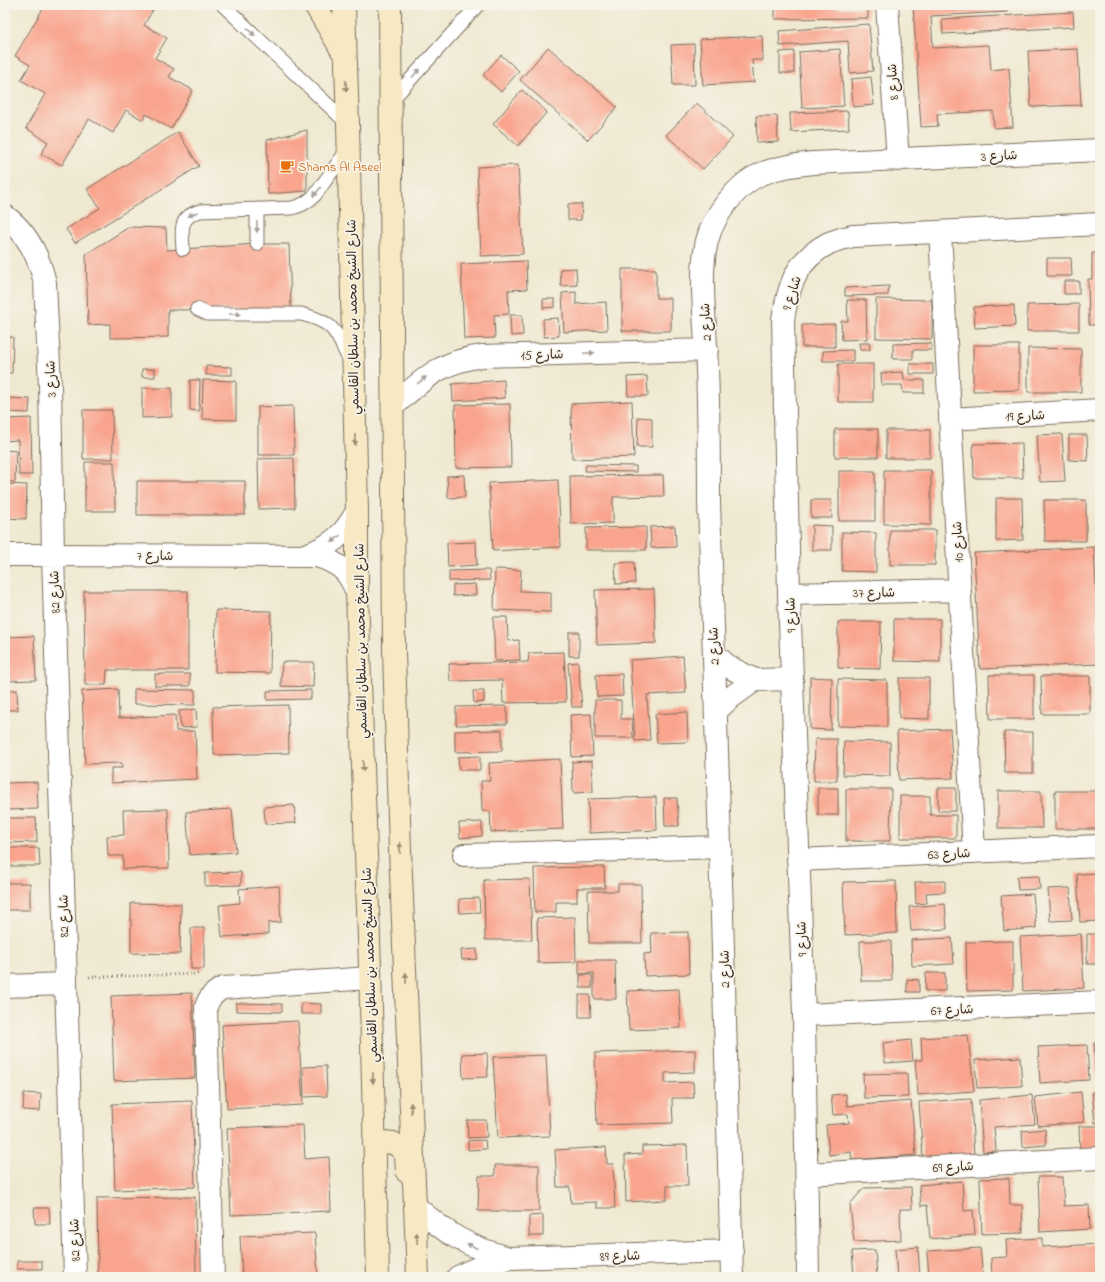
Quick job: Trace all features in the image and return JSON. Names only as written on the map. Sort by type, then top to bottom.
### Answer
[{"type":"main road","points":[[315,5],[345,56]]},
{"type":"main road","name":"شارع الشيخ محمد بن سلطان القاسمي","points":[[344,5],[354,371],[357,593],[378,1277]]},
{"type":"main road","points":[[406,5],[390,15],[394,659],[400,851],[418,1277]]},
{"type":"main road","points":[[374,1144],[384,1142],[393,1143],[401,1148],[406,1156],[408,1188],[410,1197],[415,1206]]},
{"type":"street","name":"شارع 8","points":[[887,5],[898,160]]},
{"type":"street","name":"شارع 3","points":[[898,160],[1100,150]]},
{"type":"street","name":"شارع 2","points":[[732,1277],[716,711],[711,602],[707,350],[703,284],[707,241],[714,223],[724,207],[739,188],[758,175],[776,169],[813,163],[898,160]]},
{"type":"street","name":"شارع 3","points":[[5,216],[19,228],[36,253],[42,268],[45,283],[50,386],[53,555]]},
{"type":"street","name":"شارع 9","points":[[808,1277],[804,1015],[789,594],[783,319],[786,298],[795,275],[810,256],[830,243],[853,236],[1100,224]]},
{"type":"street","name":"شارع 10","points":[[940,232],[974,852]]},
{"type":"street","name":"شارع 15","points":[[393,406],[436,370],[467,358],[482,356],[707,350]]},
{"type":"street","name":"شارع 19","points":[[950,419],[1100,410]]},
{"type":"street","name":"شارع 7","points":[[306,555],[319,551],[342,535],[351,524],[357,511]]},
{"type":"street","name":"شارع 7","points":[[5,555],[317,556],[328,559],[347,573],[353,582],[357,593]]},
{"type":"street","name":"شارع 82","points":[[53,555],[75,1277]]},
{"type":"street","name":"شارع 37","points":[[789,594],[960,590]]},
{"type":"street","points":[[714,654],[729,667],[755,680],[792,679]]},
{"type":"street","points":[[716,711],[734,694],[755,680]]},
{"type":"street","name":"شارع 63","points":[[798,860],[1100,846]]},
{"type":"street","points":[[464,855],[720,847]]},
{"type":"street","points":[[213,1277],[206,1007],[209,999],[215,992],[223,988],[370,978]]},
{"type":"street","points":[[5,986],[65,984]]},
{"type":"street","name":"شارع 67","points":[[804,1015],[1100,1002]]},
{"type":"street","name":"شارع 69","points":[[807,1174],[1100,1158]]},
{"type":"street","name":"شارع 89","points":[[415,1206],[449,1234],[488,1252],[509,1258]]},
{"type":"street","name":"شارع 89","points":[[458,1277],[485,1264],[509,1258],[732,1251]]},
{"type":"lane","points":[[223,5],[348,124]]},
{"type":"lane","points":[[390,102],[478,5]]},
{"type":"lane","points":[[183,250],[183,224],[186,217],[192,213],[200,211],[292,208],[301,206],[308,201],[348,150]]},
{"type":"lane","points":[[257,209],[257,244]]},
{"type":"lane","points":[[197,309],[208,314],[259,311],[301,314],[314,317],[326,323],[336,332],[354,371]]},
{"type":"building","points":[[45,5],[149,5],[154,8],[144,25],[167,38],[155,58],[174,69],[169,77],[193,90],[171,129],[146,114],[143,120],[126,110],[113,133],[89,119],[62,165],[41,154],[48,142],[26,128],[45,94],[21,80],[30,65],[15,56]]},
{"type":"building","points":[[775,5],[830,5],[830,8],[868,8],[868,18],[775,19]]},
{"type":"building","points":[[913,5],[1006,5],[1007,12],[931,16],[933,48],[989,45],[991,70],[1009,68],[1013,127],[994,128],[993,111],[937,114],[938,126],[921,127]]},
{"type":"building","points":[[1073,12],[1074,27],[943,34],[942,19]]},
{"type":"building","points":[[869,24],[873,71],[850,73],[848,41],[780,46],[779,31]]},
{"type":"building","points":[[762,36],[763,60],[752,60],[754,82],[703,85],[700,39]]},
{"type":"building","points":[[694,44],[695,85],[673,85],[671,45]]},
{"type":"building","points":[[548,47],[617,107],[588,140],[520,80]]},
{"type":"building","points":[[840,49],[844,106],[802,108],[799,52]]},
{"type":"building","points":[[1078,49],[1081,105],[1031,107],[1028,51]]},
{"type":"building","points":[[794,51],[794,73],[780,73],[780,52]]},
{"type":"building","points":[[501,55],[519,71],[501,92],[483,75]]},
{"type":"building","points":[[871,77],[874,105],[853,107],[851,79]]},
{"type":"building","points":[[522,90],[547,112],[518,146],[493,124]]},
{"type":"building","points":[[697,103],[733,137],[703,169],[666,135]]},
{"type":"building","points":[[848,111],[849,129],[791,132],[790,113]]},
{"type":"building","points":[[756,116],[777,116],[778,142],[757,143]]},
{"type":"building","name":"Shams Al Aseel","points":[[307,130],[307,191],[268,194],[267,140]]},
{"type":"building","points":[[178,132],[199,166],[75,243],[66,229],[100,208],[87,189]]},
{"type":"building","points":[[518,165],[523,254],[481,256],[477,167]]},
{"type":"building","points":[[568,204],[582,204],[581,220],[568,220]]},
{"type":"building","points":[[129,227],[166,228],[167,250],[257,244],[289,244],[291,309],[168,310],[168,337],[110,338],[110,324],[88,325],[86,254]]},
{"type":"building","points":[[1092,253],[1100,253],[1100,325],[1089,325],[1088,279],[1092,279]]},
{"type":"building","points":[[1047,258],[1071,258],[1072,276],[1047,276]]},
{"type":"building","points":[[526,261],[527,289],[508,290],[509,314],[494,315],[495,338],[464,339],[461,264]]},
{"type":"building","points":[[576,268],[577,285],[561,286],[560,269]]},
{"type":"building","points":[[622,269],[656,269],[656,298],[671,298],[671,331],[622,331]]},
{"type":"building","points":[[1064,281],[1079,281],[1079,294],[1064,294]]},
{"type":"building","points":[[889,286],[888,295],[845,296],[845,288]]},
{"type":"building","points":[[576,292],[576,304],[606,302],[607,330],[564,332],[562,293]]},
{"type":"building","points":[[543,299],[555,299],[555,307],[543,308]]},
{"type":"building","points":[[876,299],[932,300],[932,339],[876,338]]},
{"type":"building","points":[[847,300],[866,300],[867,339],[842,340],[841,321],[848,321]]},
{"type":"building","points":[[1079,304],[1079,331],[1027,331],[1027,305]]},
{"type":"building","points":[[1014,305],[1015,326],[975,328],[974,307]]},
{"type":"building","points":[[510,315],[522,315],[523,335],[511,336]]},
{"type":"building","points":[[558,318],[559,336],[544,337],[543,319]]},
{"type":"building","points":[[835,324],[835,347],[802,347],[802,325]]},
{"type":"building","points":[[5,337],[13,337],[12,373],[5,373]]},
{"type":"building","points":[[859,343],[869,343],[870,350],[860,350]]},
{"type":"building","points":[[931,343],[931,350],[913,350],[913,359],[893,359],[893,344]]},
{"type":"building","points":[[973,345],[1019,345],[1019,390],[973,391]]},
{"type":"building","points":[[1028,348],[1081,349],[1081,392],[1028,392]]},
{"type":"building","points":[[853,350],[853,361],[823,361],[823,351]]},
{"type":"building","points":[[838,364],[873,364],[873,402],[838,402]]},
{"type":"building","points":[[910,364],[933,364],[933,374],[910,374]]},
{"type":"building","points":[[206,366],[232,367],[232,375],[206,375]]},
{"type":"building","points":[[142,369],[155,369],[155,377],[142,377]]},
{"type":"building","points":[[903,372],[904,380],[924,380],[924,393],[903,393],[902,385],[882,385],[881,373]]},
{"type":"building","points":[[647,376],[648,396],[628,396],[627,377]]},
{"type":"building","points":[[190,380],[200,380],[199,411],[190,410]]},
{"type":"building","points":[[203,380],[236,381],[236,420],[202,419]]},
{"type":"building","points":[[504,380],[505,398],[453,401],[452,384]]},
{"type":"building","points":[[142,388],[172,388],[172,417],[142,418]]},
{"type":"building","points":[[5,398],[30,399],[29,413],[5,412]]},
{"type":"building","points":[[632,401],[634,457],[572,459],[571,404]]},
{"type":"building","points":[[510,404],[511,467],[456,468],[455,405]]},
{"type":"building","points":[[293,406],[294,455],[258,455],[258,407]]},
{"type":"building","points":[[83,410],[112,410],[113,459],[83,459]]},
{"type":"building","points":[[638,417],[652,418],[652,447],[637,447]]},
{"type":"building","points":[[31,418],[32,475],[19,475],[18,440],[5,441],[5,419]]},
{"type":"building","points":[[835,429],[878,429],[878,457],[835,457]]},
{"type":"building","points":[[886,430],[930,430],[930,458],[886,458]]},
{"type":"building","points":[[1062,434],[1065,481],[1040,482],[1037,435]]},
{"type":"building","points":[[1069,435],[1087,435],[1088,461],[1069,460]]},
{"type":"building","points":[[1022,443],[1023,478],[974,478],[973,444]]},
{"type":"building","points":[[5,450],[16,451],[15,482],[5,482]]},
{"type":"building","points":[[294,458],[295,508],[259,509],[258,459]]},
{"type":"building","points":[[85,462],[114,462],[115,511],[85,511]]},
{"type":"building","points":[[586,465],[636,466],[636,472],[585,471]]},
{"type":"building","points":[[884,470],[931,470],[931,525],[884,524]]},
{"type":"building","points":[[839,471],[875,471],[875,521],[839,521]]},
{"type":"building","points":[[464,475],[465,497],[448,498],[447,476]]},
{"type":"building","points":[[663,475],[664,496],[613,497],[613,523],[571,524],[570,476]]},
{"type":"building","points":[[558,480],[561,547],[493,551],[489,483]]},
{"type":"building","points":[[137,481],[245,481],[245,515],[137,515]]},
{"type":"building","points":[[5,484],[27,485],[26,519],[5,518]]},
{"type":"building","points":[[996,498],[1022,498],[1023,540],[996,541]]},
{"type":"building","points":[[811,500],[831,500],[832,518],[811,518]]},
{"type":"building","points":[[1044,500],[1086,500],[1086,541],[1045,541]]},
{"type":"building","points":[[812,525],[832,526],[832,550],[812,550]]},
{"type":"building","points":[[675,526],[676,547],[651,548],[650,527]]},
{"type":"building","points":[[646,527],[646,550],[586,550],[586,528]]},
{"type":"building","points":[[890,530],[935,530],[935,565],[890,565]]},
{"type":"building","points":[[842,532],[876,533],[876,572],[842,571]]},
{"type":"building","points":[[476,542],[477,565],[448,567],[447,543]]},
{"type":"building","points":[[1094,547],[1100,664],[980,669],[974,553]]},
{"type":"building","points":[[634,562],[635,583],[616,584],[615,563]]},
{"type":"building","points":[[495,569],[521,570],[520,591],[551,592],[551,612],[494,610]]},
{"type":"building","points":[[489,570],[490,580],[449,581],[449,571]]},
{"type":"building","points":[[475,584],[476,595],[453,596],[453,585]]},
{"type":"building","points":[[654,589],[656,643],[597,645],[595,590]]},
{"type":"building","points":[[84,591],[188,591],[188,670],[107,670],[106,685],[85,685]]},
{"type":"building","points":[[216,610],[271,611],[270,673],[215,672]]},
{"type":"building","points":[[493,617],[507,617],[508,641],[519,640],[520,660],[495,661]]},
{"type":"building","points":[[894,619],[940,619],[940,662],[894,661]]},
{"type":"building","points":[[838,622],[881,622],[880,669],[838,668]]},
{"type":"building","points":[[569,632],[579,632],[579,656],[569,656]]},
{"type":"building","points":[[34,636],[36,680],[5,681],[5,637]]},
{"type":"building","points":[[564,652],[566,702],[503,703],[502,680],[450,681],[449,664],[528,662],[529,653]]},
{"type":"building","points":[[683,656],[686,693],[647,695],[650,740],[635,741],[630,660]]},
{"type":"building","points":[[282,662],[314,662],[313,687],[281,686]]},
{"type":"building","points":[[578,662],[582,707],[572,707],[568,663]]},
{"type":"building","points":[[155,674],[190,674],[190,686],[155,686]]},
{"type":"building","points":[[622,674],[623,696],[597,697],[596,675]]},
{"type":"building","points":[[989,675],[1034,675],[1034,719],[990,719]]},
{"type":"building","points":[[1041,676],[1090,676],[1090,714],[1042,714]]},
{"type":"building","points":[[810,677],[832,678],[831,730],[810,729]]},
{"type":"building","points":[[899,678],[929,678],[929,719],[899,718]]},
{"type":"building","points":[[838,679],[887,680],[887,727],[838,726]]},
{"type":"building","points":[[118,689],[119,718],[175,715],[176,731],[195,731],[197,779],[111,783],[111,768],[122,768],[122,763],[85,764],[82,691]]},
{"type":"building","points":[[134,689],[195,690],[195,705],[134,704]]},
{"type":"building","points":[[5,690],[17,690],[18,710],[5,710]]},
{"type":"building","points":[[311,690],[311,699],[267,700],[267,691]]},
{"type":"building","points":[[473,691],[484,691],[484,702],[474,703]]},
{"type":"building","points":[[595,700],[621,700],[621,719],[632,719],[633,738],[595,738]]},
{"type":"building","points":[[288,705],[289,753],[214,755],[213,707]]},
{"type":"building","points":[[507,706],[507,724],[456,725],[456,707]]},
{"type":"building","points":[[196,709],[197,727],[181,728],[179,711]]},
{"type":"building","points":[[687,712],[688,742],[657,743],[655,714]]},
{"type":"building","points":[[591,714],[593,756],[572,757],[570,715]]},
{"type":"building","points":[[950,729],[953,778],[899,780],[897,731]]},
{"type":"building","points":[[502,730],[502,751],[455,752],[455,731]]},
{"type":"building","points":[[1004,732],[1033,732],[1033,773],[1005,773]]},
{"type":"building","points":[[815,739],[837,739],[837,781],[814,781]]},
{"type":"building","points":[[844,741],[890,742],[890,776],[843,775]]},
{"type":"building","points":[[480,756],[480,770],[459,770],[458,757]]},
{"type":"building","points":[[560,759],[563,829],[491,832],[490,811],[482,811],[481,781],[490,781],[489,763]]},
{"type":"building","points":[[592,761],[593,792],[573,793],[572,762]]},
{"type":"building","points":[[37,782],[38,809],[6,810],[5,783]]},
{"type":"building","points":[[818,788],[838,788],[838,815],[818,815]]},
{"type":"building","points":[[938,788],[956,788],[956,811],[938,811]]},
{"type":"building","points":[[846,789],[891,789],[890,841],[846,841]]},
{"type":"building","points":[[998,791],[1041,791],[1042,828],[998,828]]},
{"type":"building","points":[[1055,791],[1100,791],[1100,829],[1055,829]]},
{"type":"building","points":[[900,796],[930,796],[930,815],[956,815],[956,838],[900,838]]},
{"type":"building","points":[[656,797],[657,830],[589,833],[588,799]]},
{"type":"building","points":[[664,798],[677,798],[679,826],[665,826]]},
{"type":"building","points":[[294,805],[296,823],[265,824],[264,807]]},
{"type":"building","points":[[168,809],[169,868],[123,869],[123,856],[108,856],[107,836],[124,835],[123,810]]},
{"type":"building","points":[[232,809],[236,852],[190,855],[186,812]]},
{"type":"building","points":[[5,818],[36,818],[37,842],[5,843]]},
{"type":"building","points":[[482,822],[482,836],[460,838],[459,823]]},
{"type":"building","points":[[5,848],[39,848],[40,866],[5,866]]},
{"type":"building","points":[[604,867],[605,888],[577,888],[577,902],[556,902],[556,912],[535,912],[534,868]]},
{"type":"building","points":[[241,872],[241,885],[205,886],[205,873]]},
{"type":"building","points":[[1100,873],[1100,921],[1080,922],[1077,874]]},
{"type":"building","points":[[1039,876],[1040,889],[1018,890],[1017,877]]},
{"type":"building","points":[[530,879],[532,940],[485,940],[484,880]]},
{"type":"building","points":[[896,881],[897,933],[845,935],[843,882]]},
{"type":"building","points":[[945,881],[945,892],[926,893],[927,903],[916,904],[915,882]]},
{"type":"building","points":[[5,883],[30,883],[30,910],[5,910]]},
{"type":"building","points":[[618,884],[641,884],[642,943],[589,943],[588,891],[618,891]]},
{"type":"building","points":[[279,886],[281,922],[268,923],[268,934],[222,937],[219,905],[240,903],[239,889]]},
{"type":"building","points":[[1070,888],[1072,920],[1050,921],[1048,889]]},
{"type":"building","points":[[1033,894],[1036,928],[1004,931],[1001,896]]},
{"type":"building","points":[[479,898],[480,912],[460,913],[459,899]]},
{"type":"building","points":[[131,903],[181,904],[180,954],[131,953]]},
{"type":"building","points":[[945,904],[947,929],[911,931],[909,907]]},
{"type":"building","points":[[575,917],[576,962],[538,963],[537,918]]},
{"type":"building","points":[[191,928],[204,928],[204,969],[191,969]]},
{"type":"building","points":[[688,932],[689,974],[645,976],[644,954],[652,953],[651,933]]},
{"type":"building","points":[[1081,934],[1084,988],[1023,991],[1020,937]]},
{"type":"building","points":[[1087,934],[1100,934],[1100,964],[1087,964]]},
{"type":"building","points":[[952,938],[954,964],[912,966],[911,940]]},
{"type":"building","points":[[860,941],[891,941],[892,981],[861,981]]},
{"type":"building","points":[[1013,941],[1013,990],[967,991],[966,942]]},
{"type":"building","points":[[477,949],[477,959],[462,960],[461,950]]},
{"type":"building","points":[[579,960],[615,960],[616,999],[594,999],[594,973],[579,974]]},
{"type":"building","points":[[926,973],[945,973],[945,991],[925,991]]},
{"type":"building","points":[[580,975],[592,975],[592,988],[580,988]]},
{"type":"building","points":[[907,979],[919,980],[919,992],[907,992]]},
{"type":"building","points":[[679,989],[681,1028],[629,1030],[627,991]]},
{"type":"building","points":[[192,993],[195,1078],[114,1081],[111,996]]},
{"type":"building","points":[[579,995],[590,995],[591,1017],[579,1017]]},
{"type":"building","points":[[236,1003],[282,1004],[282,1012],[236,1011]]},
{"type":"building","points":[[301,1003],[321,1004],[321,1014],[301,1014]]},
{"type":"building","points":[[298,1021],[303,1105],[227,1109],[222,1025]]},
{"type":"building","points":[[968,1035],[974,1091],[918,1095],[915,1060],[922,1060],[921,1038]]},
{"type":"building","points":[[911,1040],[913,1061],[885,1063],[883,1043]]},
{"type":"building","points":[[1094,1043],[1100,1043],[1100,1078],[1096,1078]]},
{"type":"building","points":[[1087,1045],[1089,1080],[1040,1083],[1038,1047]]},
{"type":"building","points":[[695,1050],[695,1072],[665,1073],[665,1083],[693,1082],[694,1098],[672,1098],[673,1123],[597,1125],[595,1053]]},
{"type":"building","points":[[487,1053],[488,1077],[463,1078],[462,1054]]},
{"type":"building","points":[[546,1055],[550,1136],[498,1138],[493,1057]]},
{"type":"building","points":[[1020,1057],[1022,1086],[977,1088],[975,1060]]},
{"type":"building","points":[[326,1066],[327,1096],[304,1097],[303,1067]]},
{"type":"building","points":[[907,1073],[908,1097],[864,1098],[863,1074]]},
{"type":"building","points":[[1100,1091],[1100,1122],[1095,1123],[1092,1092]]},
{"type":"building","points":[[1081,1092],[1084,1122],[1038,1126],[1035,1097]]},
{"type":"building","points":[[24,1093],[41,1094],[40,1111],[23,1110]]},
{"type":"building","points":[[846,1094],[847,1106],[911,1101],[916,1155],[852,1160],[851,1152],[829,1155],[826,1125],[849,1123],[848,1114],[833,1115],[831,1095]]},
{"type":"building","points":[[1032,1095],[1035,1124],[994,1127],[996,1151],[983,1152],[979,1100]]},
{"type":"building","points":[[971,1099],[974,1156],[923,1159],[919,1102]]},
{"type":"building","points":[[192,1101],[195,1187],[115,1190],[112,1104]]},
{"type":"building","points":[[467,1120],[486,1120],[487,1137],[468,1138]]},
{"type":"building","points":[[303,1125],[305,1159],[329,1157],[331,1211],[231,1215],[227,1128]]},
{"type":"building","points":[[1079,1126],[1100,1126],[1100,1149],[1080,1150]]},
{"type":"building","points":[[1045,1129],[1046,1145],[1023,1147],[1022,1131]]},
{"type":"building","points":[[485,1140],[486,1149],[468,1150],[468,1141]]},
{"type":"building","points":[[687,1145],[688,1186],[667,1186],[667,1200],[626,1202],[625,1155],[642,1154],[642,1146]]},
{"type":"building","points":[[606,1147],[607,1164],[613,1164],[615,1208],[597,1208],[597,1202],[571,1203],[570,1187],[557,1187],[555,1150]]},
{"type":"building","points":[[495,1165],[539,1165],[539,1211],[478,1211],[479,1176],[495,1176]]},
{"type":"building","points":[[1038,1177],[1062,1177],[1064,1206],[1089,1205],[1090,1229],[1040,1232]]},
{"type":"building","points":[[1009,1178],[1010,1205],[1022,1205],[1023,1233],[982,1234],[980,1179]]},
{"type":"building","points":[[962,1181],[964,1211],[973,1210],[975,1235],[930,1239],[927,1205],[921,1206],[919,1185]]},
{"type":"building","points":[[911,1187],[912,1209],[900,1209],[901,1240],[854,1242],[850,1204],[864,1188]]},
{"type":"building","points":[[195,1197],[196,1277],[98,1277],[97,1198]]},
{"type":"building","points":[[34,1208],[49,1208],[50,1224],[35,1224]]},
{"type":"building","points":[[543,1215],[543,1236],[529,1236],[529,1216]]},
{"type":"building","points":[[315,1233],[318,1277],[242,1277],[240,1236]]},
{"type":"building","points":[[1042,1238],[1042,1247],[1100,1244],[1100,1277],[992,1277],[991,1258],[1007,1257],[1006,1240]]},
{"type":"building","points":[[918,1247],[920,1277],[897,1277],[895,1249]]},
{"type":"building","points":[[980,1248],[983,1277],[929,1277],[927,1251]]},
{"type":"building","points":[[875,1250],[877,1277],[854,1277],[852,1251]]},
{"type":"building","points":[[17,1261],[42,1261],[42,1269],[17,1269]]},
{"type":"place","name":"Shams Al Aseel","points":[[287,166]]}]
